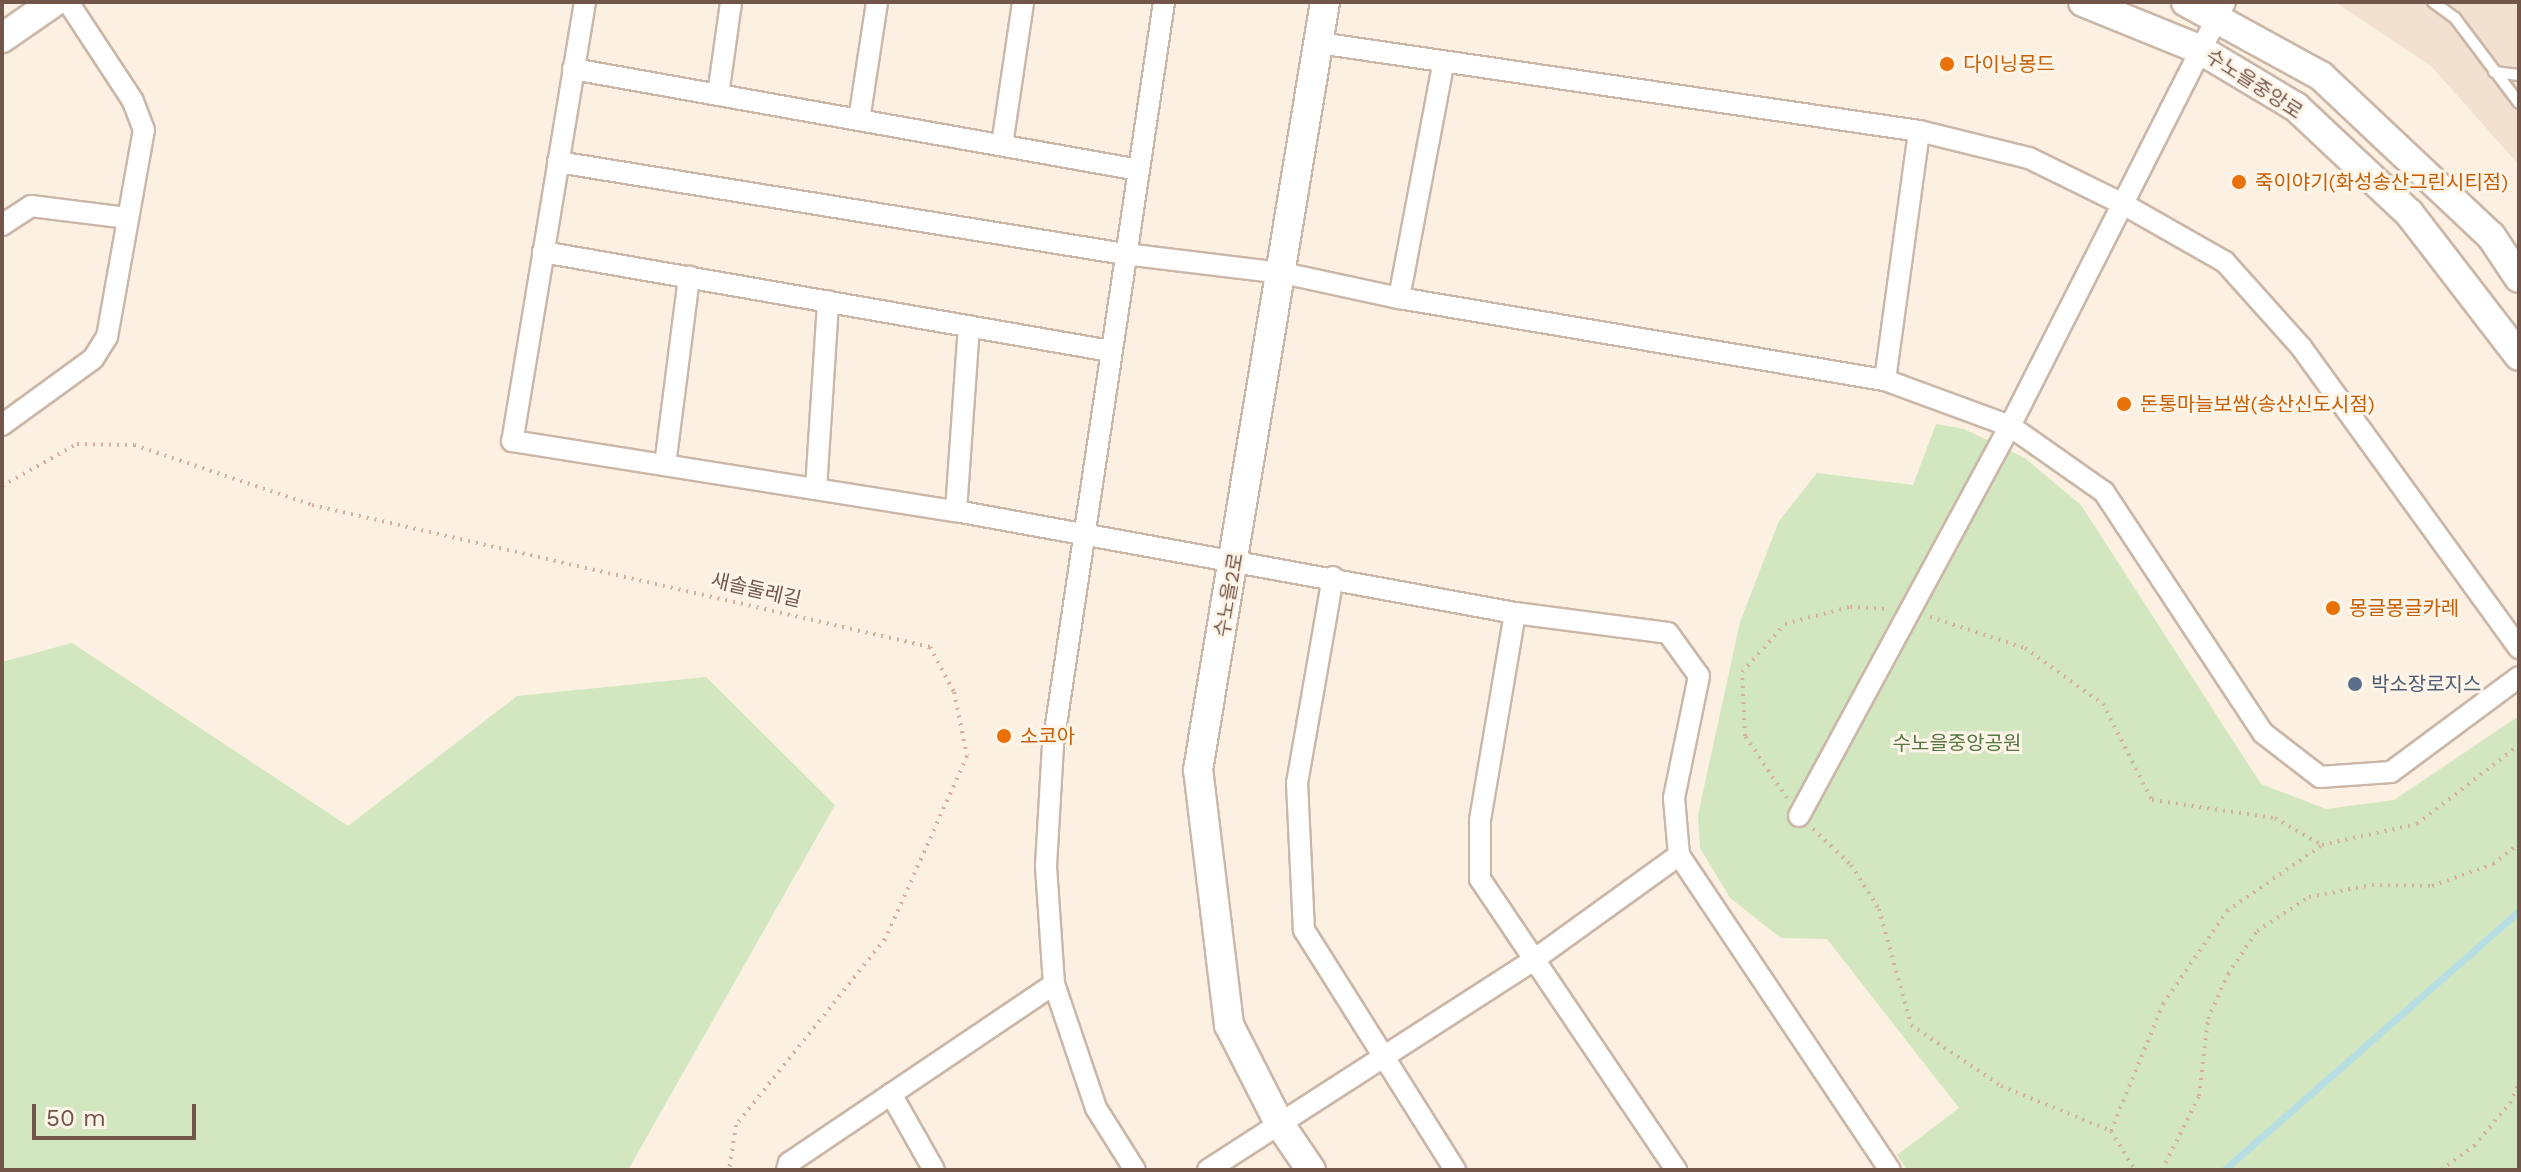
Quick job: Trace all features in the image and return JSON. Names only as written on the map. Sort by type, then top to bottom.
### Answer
[{"type":"street","points":[[2,38],[54,2]]},
{"type":"street","points":[[2,425],[93,359],[107,337],[144,130],[133,101],[68,2]]},
{"type":"street","points":[[585,2],[512,441],[956,511],[1333,577],[1515,613],[1668,633],[1699,676],[1674,798],[1679,855],[1890,1170]]},
{"type":"street","points":[[718,95],[731,2]]},
{"type":"street","points":[[859,120],[877,2]]},
{"type":"street","points":[[1002,145],[1023,2]]},
{"type":"street","points":[[1135,1170],[1096,1108],[1054,984],[1046,866],[1053,745],[1164,2]]},
{"type":"street","name":"수노을2로","points":[[1311,1170],[1279,1123],[1229,1025],[1198,770],[1283,273],[1325,2]]},
{"type":"street","name":"수노을중앙로","points":[[2083,2],[2199,49],[2296,107],[2409,213],[2519,356]]},
{"type":"street","name":"수노을중앙로","points":[[2186,2],[2221,10],[2321,76],[2491,236],[2519,278]]},
{"type":"street","points":[[1799,816],[2010,426],[2221,10]]},
{"type":"street","points":[[1319,43],[1443,65],[1919,131],[2029,158],[2123,204],[2225,262],[2292,336],[2519,648]]},
{"type":"street","points":[[1399,298],[1443,65]]},
{"type":"street","points":[[573,69],[1139,170]]},
{"type":"street","points":[[1885,380],[1919,131]]},
{"type":"street","points":[[558,162],[1125,254],[1283,273],[1399,298],[1885,380],[2010,426],[2104,492],[2263,733],[2320,777],[2391,772],[2519,677]]},
{"type":"street","points":[[2,225],[31,206],[128,218]]},
{"type":"street","points":[[543,252],[1110,351]]},
{"type":"street","points":[[665,465],[689,277]]},
{"type":"street","points":[[816,489],[828,301]]},
{"type":"street","points":[[956,511],[969,326]]},
{"type":"street","points":[[1333,577],[1297,783],[1304,930],[1382,1060],[1455,1170]]},
{"type":"street","points":[[1515,613],[1480,821],[1480,879],[1676,1170]]},
{"type":"street","points":[[1208,1170],[1535,959],[1679,855]]},
{"type":"street","points":[[787,1170],[789,1163],[1054,984]]},
{"type":"street","points":[[891,1094],[934,1170]]},
{"type":"lane","points":[[2433,2],[2455,18],[2519,103]]},
{"type":"lane","points":[[2494,72],[2519,75]]},
{"type":"path","name":"새솔둘레길","points":[[2,486],[77,444],[134,445],[312,505],[930,647],[954,692],[967,756],[885,939],[736,1125],[729,1170]]},
{"type":"path","points":[[2135,1170],[2111,1131],[2001,1086],[1911,1025],[1879,909],[1851,865],[1799,816],[1745,736],[1742,672],[1785,624],[1850,607],[1910,611],[2025,648],[2103,704],[2152,800],[2275,818],[2322,845]]},
{"type":"path","points":[[2111,1131],[2163,1004],[2227,911],[2322,845],[2417,824],[2519,745]]},
{"type":"path","points":[[2162,1170],[2199,1096],[2208,1019],[2228,974],[2257,931],[2309,897],[2372,885],[2432,886],[2493,864],[2519,844]]},
{"type":"path","points":[[2441,1170],[2474,1146],[2519,1084]]},
{"type":"shaded area","points":[[2335,2],[2519,2],[2519,165],[2431,66]]},
{"type":"green space","name":"수노을중앙공원","points":[[1936,424],[1964,429],[2025,458],[2081,505],[2261,784],[2326,809],[2394,800],[2519,716],[2519,1170],[1907,1170],[1897,1155],[1959,1108],[1827,939],[1781,938],[1730,898],[1700,848],[1698,815],[1740,622],[1779,521],[1817,473],[1913,485]]},
{"type":"green space","points":[[72,643],[348,826],[517,696],[706,677],[835,805],[628,1170],[2,1170],[2,662]]},
{"type":"waterway","points":[[2224,1170],[2519,911]]},
{"type":"place","name":"다이닝몽드","points":[[1947,64]]},
{"type":"place","name":"죽이야기(화성송산그린시티점)","points":[[2239,182]]},
{"type":"place","name":"돈통마늘보쌈(송산신도시점)","points":[[2124,404]]},
{"type":"place","name":"몽글몽글카레","points":[[2333,608]]},
{"type":"place","name":"박소장로지스","points":[[2355,684]]},
{"type":"place","name":"소코아","points":[[1004,736]]}]
